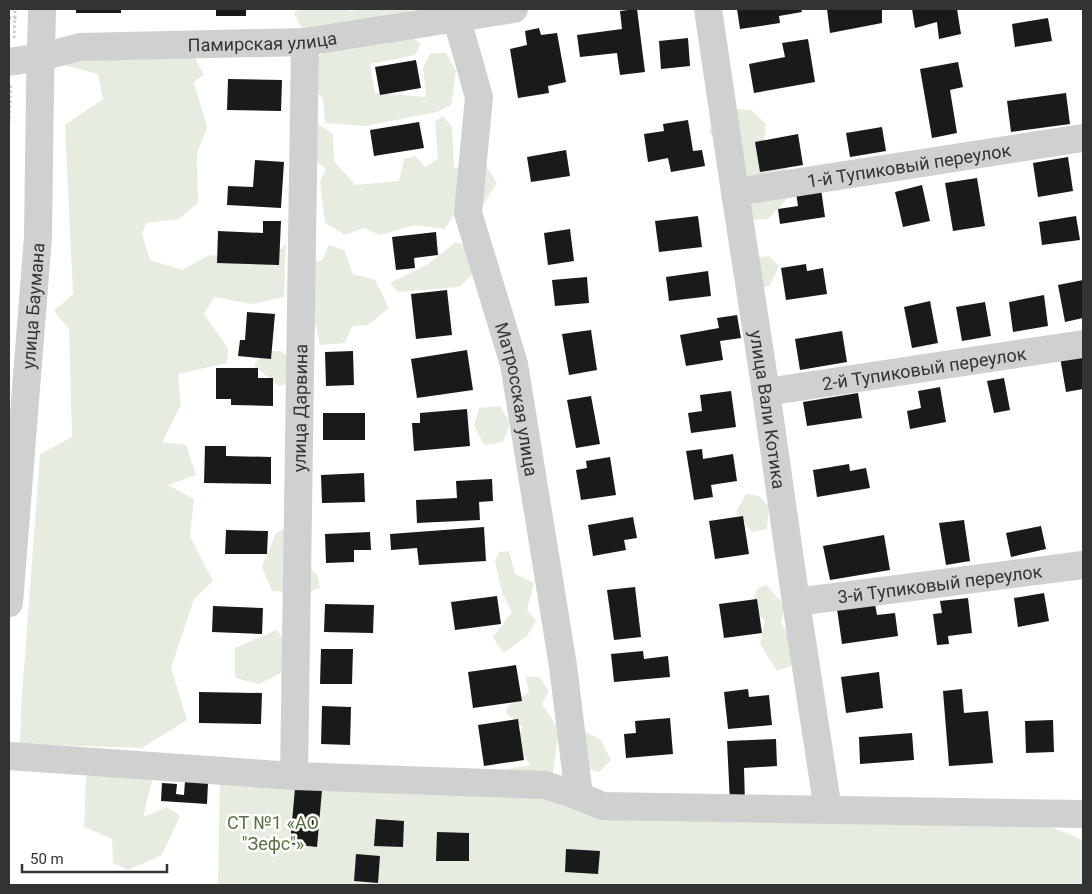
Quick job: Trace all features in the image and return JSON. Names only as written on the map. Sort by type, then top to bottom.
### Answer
[{"type":"street","name":"улица Баумана","points":[[9,603],[38,237],[42,9]]},
{"type":"street","name":"Памирская улица","points":[[9,62],[41,57],[80,47],[305,42],[454,14],[514,9]]},
{"type":"street","name":"улица Вали Котика","points":[[708,9],[828,810]]},
{"type":"street","name":"Матросская улица","points":[[454,14],[479,97],[468,213],[514,364],[563,666],[580,796]]},
{"type":"street","name":"улица Дарвина","points":[[294,776],[305,42]]},
{"type":"street","name":"1-й Тупиковый переулок","points":[[735,192],[1083,138]]},
{"type":"street","name":"2-й Тупиковый переулок","points":[[766,392],[1083,344]]},
{"type":"street","name":"3-й Тупиковый переулок","points":[[796,602],[1083,565]]},
{"type":"street","points":[[9,756],[294,776],[545,785],[580,796],[603,806],[1083,814]]},
{"type":"green space","points":[[301,9],[353,11],[358,9],[410,9],[406,21],[305,34],[294,13]]},
{"type":"green space","points":[[409,35],[421,44],[415,55],[370,64],[375,93],[426,97],[423,67],[431,53],[446,53],[456,71],[451,105],[437,112],[365,126],[325,123],[323,99],[295,65],[318,57],[332,46]]},
{"type":"green space","points":[[81,54],[193,54],[204,75],[194,82],[207,127],[197,153],[198,203],[179,219],[146,223],[142,234],[150,260],[182,270],[210,255],[266,263],[286,244],[284,297],[252,304],[214,297],[204,314],[228,348],[227,363],[178,374],[181,405],[162,442],[186,445],[196,475],[168,485],[194,499],[190,537],[213,581],[194,599],[171,668],[187,720],[142,748],[20,744],[40,454],[72,437],[69,329],[54,311],[73,294],[65,125],[103,99],[98,74],[60,64]]},
{"type":"green space","points":[[724,108],[751,110],[766,124],[763,147],[787,161],[787,199],[768,219],[744,221],[736,175],[709,131]]},
{"type":"green space","points":[[443,116],[452,127],[454,168],[486,166],[497,183],[484,203],[456,210],[445,229],[415,225],[380,235],[363,228],[345,235],[325,223],[320,181],[326,169],[311,157],[317,123],[333,134],[334,161],[355,185],[399,181],[404,159],[415,156],[425,167],[438,159],[435,122]]},
{"type":"green space","points":[[456,242],[468,246],[477,270],[459,287],[398,292],[390,283],[428,264]]},
{"type":"green space","points":[[329,245],[344,250],[353,274],[375,280],[389,308],[368,325],[352,326],[345,343],[320,345],[312,308],[308,261],[322,261]]},
{"type":"green space","points":[[769,256],[779,266],[770,286],[746,289],[741,261]]},
{"type":"green space","points":[[263,351],[281,351],[295,362],[293,382],[279,386],[254,366]]},
{"type":"green space","points":[[500,406],[510,423],[503,442],[484,445],[474,425],[479,408]]},
{"type":"green space","points":[[746,494],[759,496],[769,507],[767,529],[752,532],[736,512]]},
{"type":"green space","points":[[289,526],[294,559],[317,574],[320,588],[304,593],[272,591],[262,567],[276,533]]},
{"type":"green space","points":[[509,551],[515,574],[534,583],[527,609],[536,621],[527,636],[503,653],[493,637],[512,612],[502,593],[495,561],[499,552]]},
{"type":"green space","points":[[766,585],[785,606],[781,623],[790,636],[794,665],[777,671],[760,644],[765,620],[751,609],[757,589]]},
{"type":"green space","points":[[276,630],[290,645],[287,670],[259,684],[235,678],[235,648]]},
{"type":"green space","name":"СТ №1 «АО \"Зефс\"»","points":[[526,677],[539,677],[549,691],[542,704],[559,730],[552,781],[542,793],[1036,821],[1083,840],[1083,885],[218,885],[220,775],[495,771],[530,765],[515,740],[523,727],[506,713],[508,706],[529,692]]},
{"type":"green space","points":[[586,732],[600,739],[611,760],[599,772],[578,767],[572,746]]},
{"type":"green space","points":[[99,767],[153,777],[143,817],[167,807],[180,816],[162,855],[128,870],[113,863],[112,839],[84,827],[86,777]]},
{"type":"building","points":[[76,9],[121,9],[121,13],[76,13]]},
{"type":"building","points":[[216,9],[246,9],[246,16],[216,16]]},
{"type":"building","points":[[637,9],[645,72],[620,75],[617,53],[580,57],[577,35],[622,29],[620,11]]},
{"type":"building","points":[[737,9],[801,9],[802,12],[779,16],[780,23],[740,29]]},
{"type":"building","points":[[827,9],[882,9],[882,23],[830,33]]},
{"type":"building","points":[[912,9],[957,9],[961,34],[939,39],[937,22],[915,28]]},
{"type":"building","points":[[1048,18],[1052,41],[1015,47],[1012,24]]},
{"type":"building","points":[[539,28],[541,35],[557,33],[566,82],[548,86],[549,93],[518,98],[510,49],[527,45],[525,31]]},
{"type":"building","points":[[688,38],[690,66],[661,69],[659,41]]},
{"type":"building","points":[[808,39],[815,82],[754,93],[749,64],[785,57],[782,43]]},
{"type":"building","points":[[416,60],[421,88],[380,95],[375,67]]},
{"type":"building","points":[[958,62],[963,87],[950,90],[957,133],[932,138],[920,69]]},
{"type":"building","points":[[228,79],[282,80],[281,111],[227,110]]},
{"type":"building","points":[[1066,93],[1070,124],[1011,132],[1007,101]]},
{"type":"building","points":[[688,120],[693,151],[702,150],[705,166],[671,172],[668,158],[648,162],[644,134],[664,131],[663,124]]},
{"type":"building","points":[[419,122],[424,148],[374,156],[370,130]]},
{"type":"building","points":[[882,127],[886,151],[850,157],[846,133]]},
{"type":"building","points":[[798,134],[803,165],[760,172],[755,142]]},
{"type":"building","points":[[566,150],[570,176],[531,182],[527,157]]},
{"type":"building","points":[[1068,157],[1073,191],[1038,197],[1033,163]]},
{"type":"building","points":[[255,160],[284,162],[281,208],[227,205],[228,186],[253,187]]},
{"type":"building","points":[[977,178],[985,226],[953,231],[945,183]]},
{"type":"building","points":[[922,185],[930,221],[903,227],[895,192]]},
{"type":"building","points":[[821,189],[825,217],[780,224],[778,209],[798,206],[796,193]]},
{"type":"building","points":[[698,216],[702,247],[659,252],[655,221]]},
{"type":"building","points":[[1076,216],[1080,240],[1042,245],[1039,222]]},
{"type":"building","points":[[263,221],[281,221],[279,265],[217,263],[218,231],[263,233]]},
{"type":"building","points":[[570,229],[574,261],[548,265],[544,233]]},
{"type":"building","points":[[436,232],[438,255],[414,258],[415,268],[396,270],[392,237]]},
{"type":"building","points":[[806,264],[807,271],[823,268],[827,294],[786,300],[781,268]]},
{"type":"building","points":[[708,271],[711,296],[669,301],[666,277]]},
{"type":"building","points":[[587,277],[589,303],[555,306],[552,280]]},
{"type":"building","points":[[1083,280],[1083,318],[1065,322],[1058,285]]},
{"type":"building","points":[[447,290],[452,335],[416,339],[411,294]]},
{"type":"building","points":[[1044,295],[1048,326],[1013,332],[1009,302]]},
{"type":"building","points":[[930,301],[938,343],[912,348],[904,307]]},
{"type":"building","points":[[985,302],[991,336],[962,341],[956,307]]},
{"type":"building","points":[[247,312],[275,314],[271,359],[238,356],[240,340],[245,340]]},
{"type":"building","points":[[737,315],[741,338],[720,341],[723,360],[686,366],[680,335],[719,328],[717,318]]},
{"type":"building","points":[[591,330],[597,370],[569,375],[562,334]]},
{"type":"building","points":[[842,331],[847,362],[800,370],[795,339]]},
{"type":"building","points":[[467,350],[473,390],[417,398],[411,359]]},
{"type":"building","points":[[353,351],[354,385],[326,386],[325,352]]},
{"type":"building","points":[[1083,353],[1083,389],[1066,392],[1060,357]]},
{"type":"building","points":[[216,368],[258,368],[258,378],[273,378],[273,406],[231,405],[231,399],[216,399]]},
{"type":"building","points":[[1004,378],[1010,410],[994,413],[987,381]]},
{"type":"building","points":[[940,387],[946,422],[910,429],[907,411],[921,408],[918,391]]},
{"type":"building","points":[[731,391],[736,427],[691,433],[688,413],[702,411],[700,395]]},
{"type":"building","points":[[858,393],[862,418],[807,426],[803,402]]},
{"type":"building","points":[[591,396],[600,444],[576,448],[567,400]]},
{"type":"building","points":[[467,409],[470,446],[414,451],[412,423],[420,423],[420,413]]},
{"type":"building","points":[[323,413],[365,413],[365,440],[323,440]]},
{"type":"building","points":[[205,446],[226,446],[226,456],[271,457],[271,484],[204,483]]},
{"type":"building","points":[[702,449],[703,459],[733,454],[737,481],[711,485],[713,497],[694,500],[686,451]]},
{"type":"building","points":[[610,457],[616,495],[581,500],[576,470],[587,468],[586,461]]},
{"type":"building","points":[[849,464],[850,471],[866,468],[870,488],[817,497],[813,470]]},
{"type":"building","points":[[364,473],[365,502],[322,503],[321,475]]},
{"type":"building","points":[[492,479],[493,501],[479,502],[480,520],[417,523],[416,500],[457,498],[456,481]]},
{"type":"building","points":[[743,516],[749,554],[715,559],[709,521]]},
{"type":"building","points":[[633,517],[637,538],[624,540],[626,550],[593,556],[588,525]]},
{"type":"building","points":[[964,520],[970,561],[946,565],[939,523]]},
{"type":"building","points":[[1041,526],[1046,549],[1011,557],[1006,533]]},
{"type":"building","points":[[484,527],[486,561],[419,565],[417,548],[391,550],[390,534]]},
{"type":"building","points":[[226,530],[268,531],[267,554],[225,554]]},
{"type":"building","points":[[370,532],[371,550],[354,550],[354,562],[326,563],[325,534]]},
{"type":"building","points":[[884,535],[890,570],[830,580],[823,546]]},
{"type":"building","points":[[635,587],[641,637],[614,640],[607,590]]},
{"type":"building","points":[[1044,593],[1049,621],[1018,627],[1014,598]]},
{"type":"building","points":[[497,596],[501,624],[455,630],[451,602]]},
{"type":"building","points":[[968,598],[972,633],[948,636],[949,644],[937,645],[933,614],[942,613],[940,601]]},
{"type":"building","points":[[757,599],[762,633],[724,638],[719,604]]},
{"type":"building","points":[[325,604],[374,605],[373,633],[324,632]]},
{"type":"building","points":[[875,604],[877,615],[895,613],[898,636],[842,644],[837,609]]},
{"type":"building","points":[[213,606],[263,608],[262,634],[212,632]]},
{"type":"building","points":[[321,649],[353,649],[352,684],[320,684]]},
{"type":"building","points":[[643,651],[644,659],[668,656],[670,677],[614,682],[611,654]]},
{"type":"building","points":[[516,665],[522,701],[473,708],[468,672]]},
{"type":"building","points":[[879,672],[883,708],[846,713],[841,677]]},
{"type":"building","points":[[748,689],[749,697],[769,695],[772,725],[728,729],[724,692]]},
{"type":"building","points":[[962,689],[964,713],[988,711],[993,763],[949,766],[943,691]]},
{"type":"building","points":[[199,692],[262,693],[261,724],[199,723]]},
{"type":"building","points":[[322,706],[351,707],[350,745],[321,744]]},
{"type":"building","points":[[670,718],[673,754],[626,758],[624,734],[636,733],[635,721]]},
{"type":"building","points":[[518,719],[524,760],[484,766],[478,725]]},
{"type":"building","points":[[1053,720],[1054,752],[1026,753],[1025,721]]},
{"type":"building","points":[[912,733],[914,760],[860,764],[859,737]]},
{"type":"building","points":[[776,739],[777,766],[744,768],[745,803],[730,803],[727,741]]},
{"type":"building","points":[[185,781],[208,783],[207,804],[161,801],[162,783],[177,784],[176,794],[184,795]]},
{"type":"building","points":[[295,788],[322,790],[317,847],[290,844]]},
{"type":"building","points":[[376,819],[404,821],[403,847],[374,846]]},
{"type":"building","points":[[437,832],[469,833],[469,861],[436,861]]},
{"type":"building","points":[[566,849],[600,851],[598,874],[565,872]]},
{"type":"building","points":[[356,854],[380,856],[378,883],[354,881]]}]
